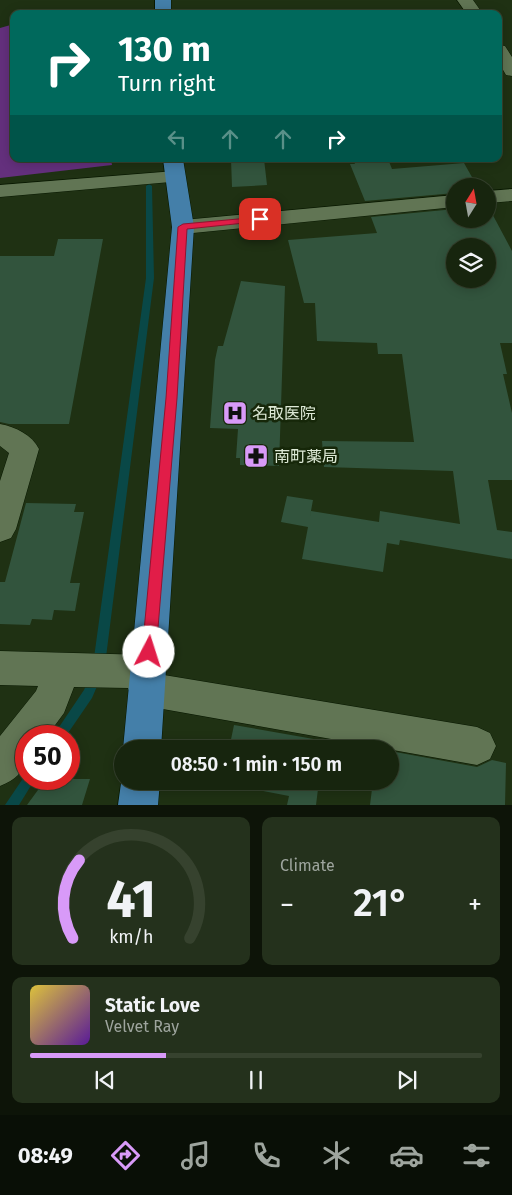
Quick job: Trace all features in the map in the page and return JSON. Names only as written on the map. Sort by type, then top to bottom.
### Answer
[{"type":"main road","points":[[143,740],[172,398],[183,227],[174,168]]},
{"type":"main road","points":[[138,805],[139,790]]},
{"type":"street","points":[[502,55],[512,71]]},
{"type":"street","points":[[0,191],[174,168]]},
{"type":"street","points":[[496,196],[512,195]]},
{"type":"street","points":[[183,227],[446,202]]},
{"type":"street","points":[[0,436],[6,436],[25,449],[0,529]]},
{"type":"street","points":[[0,668],[61,670],[147,680],[477,746]]},
{"type":"street","points":[[0,767],[51,701],[61,670]]},
{"type":"shaded area","points":[[10,25],[10,162],[112,162],[112,165],[0,178],[0,28]]},
{"type":"building","points":[[231,162],[264,162],[267,185],[232,187]]},
{"type":"building","points":[[354,162],[389,162],[392,169],[464,163],[472,178],[446,178],[446,194],[365,201],[350,164],[355,164]]},
{"type":"building","points":[[446,210],[446,228],[496,228],[496,221],[512,251],[512,343],[500,343],[507,374],[503,374],[512,413],[512,480],[488,480],[497,530],[512,532],[512,559],[400,540],[399,545],[387,543],[383,572],[302,559],[311,511],[379,522],[380,511],[460,524],[453,471],[324,467],[322,441],[414,442],[402,354],[378,354],[377,343],[317,341],[315,303],[304,303],[288,240],[377,233],[371,217]]},
{"type":"building","points":[[58,239],[103,239],[69,424],[9,424],[0,422],[0,256],[54,256]]},
{"type":"building","points":[[241,281],[285,286],[279,466],[240,465],[240,458],[236,458],[238,429],[210,428],[215,360],[218,346],[223,346]]},
{"type":"building","points":[[287,496],[313,500],[308,527],[281,522]]},
{"type":"building","points":[[26,503],[76,504],[74,512],[84,512],[70,583],[80,583],[75,611],[54,610],[52,620],[32,619],[30,625],[0,624],[0,582],[5,582]]},
{"type":"building","points":[[234,725],[319,740],[231,740]]},
{"type":"building","points":[[399,753],[477,767],[492,760],[506,763],[505,805],[370,805],[372,790],[399,790]]},
{"type":"building","points":[[80,779],[90,779],[82,805],[27,805],[38,790],[80,790]]},
{"type":"building","points":[[258,790],[318,790],[316,805],[287,805],[289,796]]},
{"type":"waterway","points":[[99,665],[150,278],[149,186]]},
{"type":"waterway","points":[[67,725],[88,694],[95,677]]},
{"type":"waterway","points":[[11,805],[21,790]]},
{"type":"place","name":"名取医院","points":[[235,413]]},
{"type":"place","name":"南町薬局","points":[[256,456]]},
{"type":"route","points":[[149,652],[172,398],[183,227],[260,219]]}]
